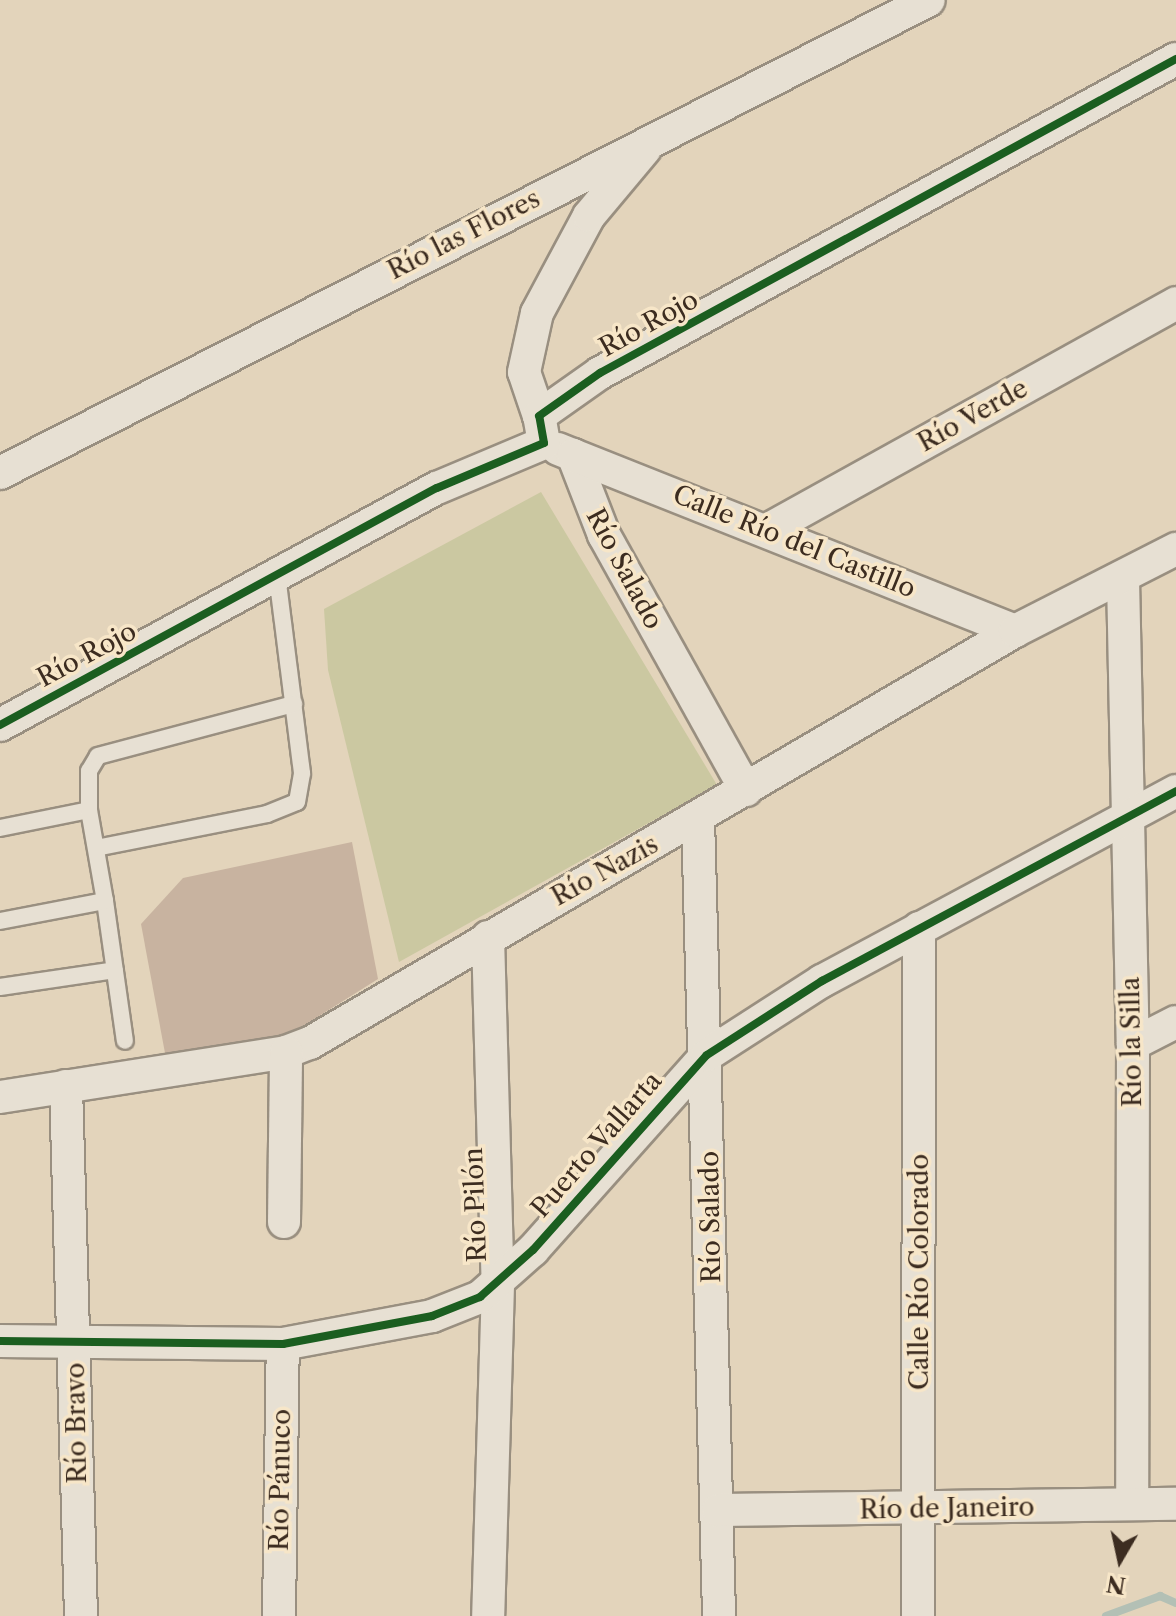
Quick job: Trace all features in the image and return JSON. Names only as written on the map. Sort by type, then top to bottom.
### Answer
[{"type":"street","name":"Río las Flores","points":[[0,473],[929,0]]},
{"type":"street","name":"Río Rojo","points":[[0,725],[437,488],[552,438],[600,373],[1176,59]]},
{"type":"street","name":"Río Salado","points":[[653,138],[589,216],[537,313],[524,372],[552,438],[746,790]]},
{"type":"street","name":"Río Verde","points":[[769,529],[1176,303]]},
{"type":"street","name":"Calle Río del Castillo","points":[[552,438],[1015,631]]},
{"type":"street","name":"Río Nazis","points":[[0,1097],[286,1052],[310,1043],[1015,631],[1123,579],[1176,549]]},
{"type":"street","name":"Río la Silla","points":[[1123,579],[1133,1044],[1132,1504]]},
{"type":"street","name":"Puerto Vallarta","points":[[0,1341],[75,1339],[283,1344],[432,1316],[498,1285],[707,1055],[822,981],[1176,791]]},
{"type":"street","name":"Río Salado","points":[[698,818],[707,1055],[719,1616]]},
{"type":"street","name":"Calle Río Colorado","points":[[918,1616],[921,1510],[919,928]]},
{"type":"street","name":"Río Pilón","points":[[488,937],[498,1285],[488,1616]]},
{"type":"street","points":[[1133,1044],[1176,1022]]},
{"type":"street","points":[[284,1222],[286,1052]]},
{"type":"street","name":"Río Bravo","points":[[66,1086],[81,1616]]},
{"type":"street","name":"Río Pánuco","points":[[279,1616],[283,1344]]},
{"type":"street","name":"Río de Janeiro","points":[[718,1510],[921,1510],[1176,1504]]},
{"type":"lane","points":[[96,848],[267,814],[297,802],[302,773],[277,575]]},
{"type":"lane","points":[[125,1041],[89,810],[89,771],[98,756],[294,704]]},
{"type":"lane","points":[[0,828],[89,810]]},
{"type":"lane","points":[[0,921],[105,901]]},
{"type":"lane","points":[[0,987],[115,970]]},
{"type":"shaded area","points":[[541,492],[717,785],[399,962],[328,670],[324,609]]},
{"type":"building","points":[[352,842],[378,979],[281,1040],[165,1053],[141,924],[183,878]]},
{"type":"waterway","points":[[1106,1616],[1160,1596],[1176,1603]]},
{"type":"cycle path","points":[[0,725],[437,488],[544,443],[539,416],[600,373],[1176,59]]},
{"type":"cycle path","points":[[0,1341],[283,1344],[432,1316],[480,1297],[533,1250],[707,1055],[822,981],[1176,791]]}]
